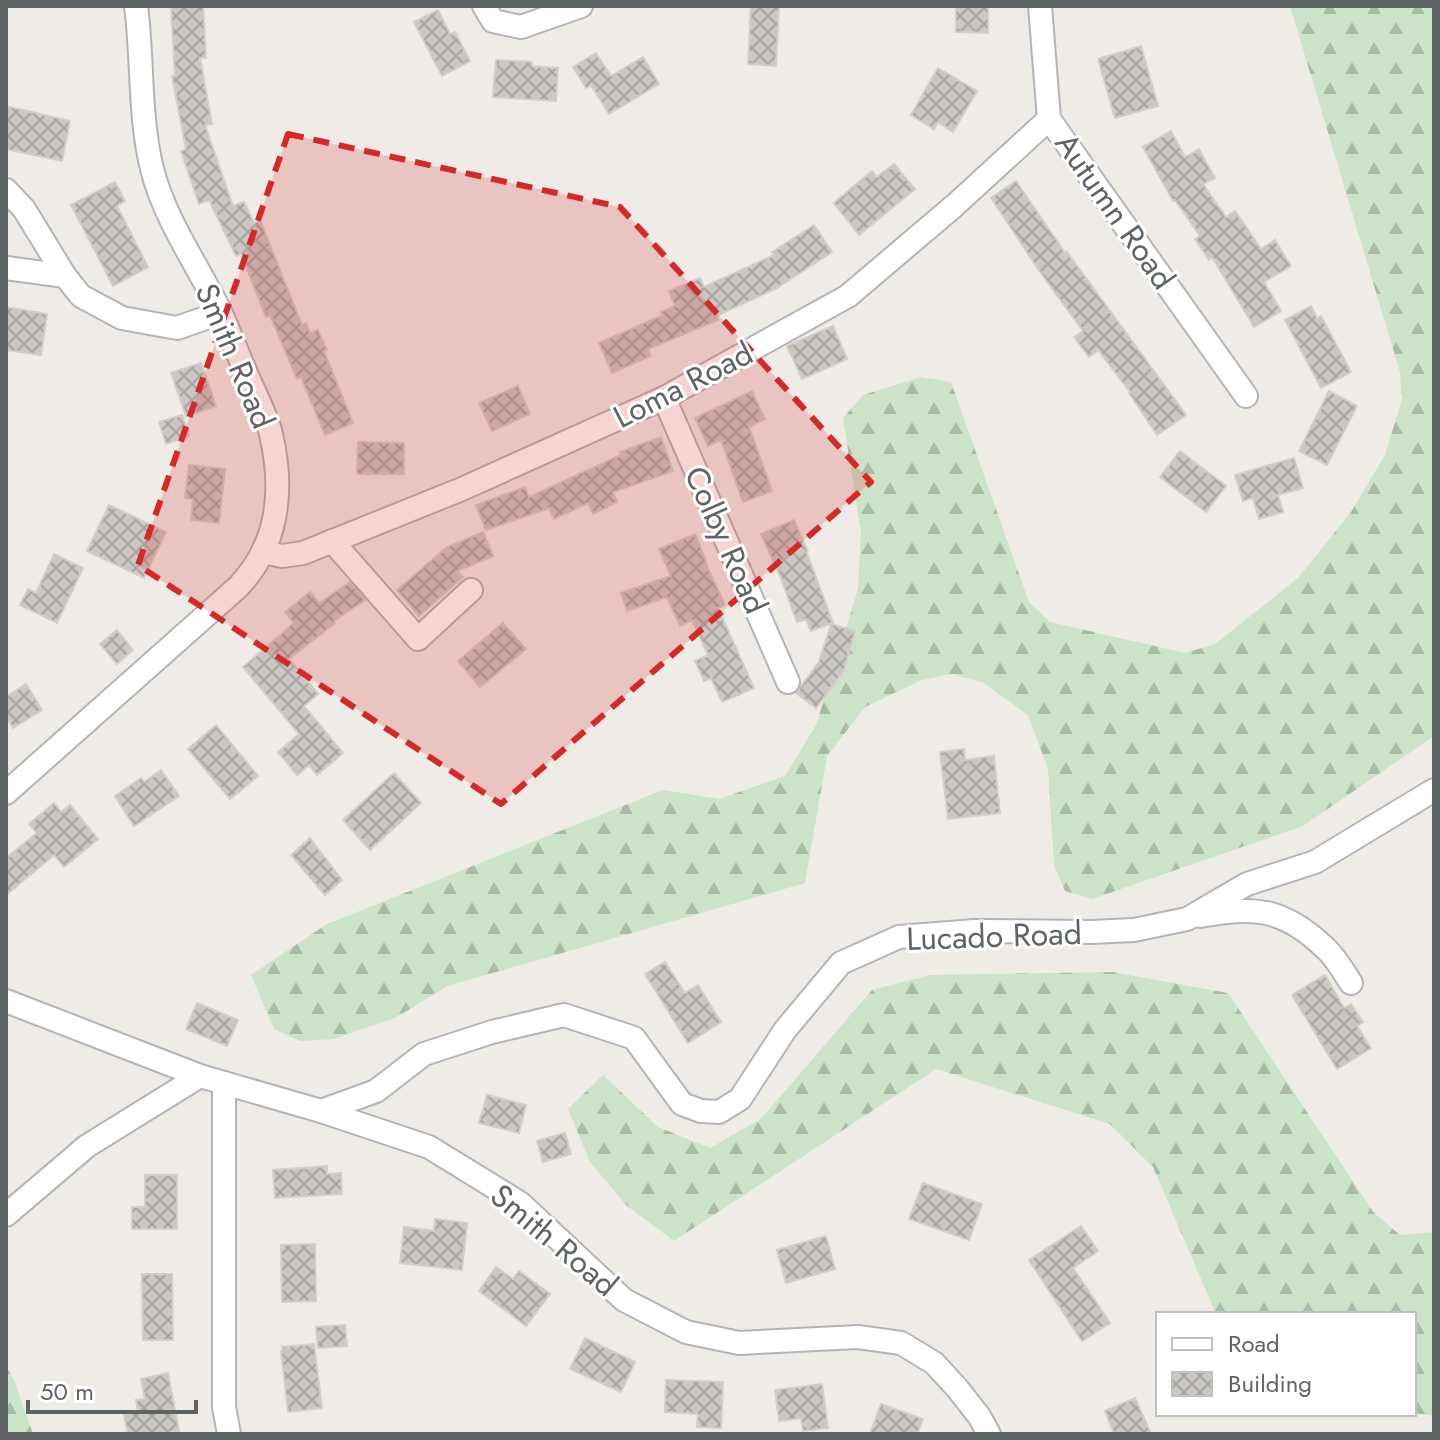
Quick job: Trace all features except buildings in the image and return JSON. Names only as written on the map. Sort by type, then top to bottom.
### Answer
[{"type":"street","name":"Smith Road","points":[[6,793],[238,587],[253,571],[263,552],[276,511],[277,478],[271,432],[220,313],[167,212],[152,169],[144,119],[136,6]]},
{"type":"street","points":[[484,6],[493,21],[521,27],[581,6]]},
{"type":"street","name":"Autumn Road","points":[[1040,6],[1049,119],[1246,396]]},
{"type":"street","name":"Loma Road","points":[[263,552],[282,556],[303,553],[462,489],[664,398],[848,296],[954,206],[1049,119]]},
{"type":"street","points":[[6,190],[24,209],[65,276],[81,296],[122,318],[177,328],[220,313]]},
{"type":"street","points":[[6,268],[65,276]]},
{"type":"street","name":"Colby Road","points":[[664,398],[788,682]]},
{"type":"street","points":[[332,541],[418,639],[471,590]]},
{"type":"street","name":"Lucado Road","points":[[321,1111],[376,1091],[424,1054],[492,1032],[564,1015],[634,1038],[682,1104],[701,1111],[719,1112],[740,1099],[785,1030],[841,963],[899,937],[974,931],[1134,930],[1187,919],[1247,884],[1315,862],[1434,790]]},
{"type":"street","points":[[1187,919],[1226,912],[1262,911],[1287,919],[1326,948],[1351,983]]},
{"type":"street","name":"Smith Road","points":[[6,1001],[200,1076],[321,1111],[429,1147],[520,1203],[624,1300],[686,1332],[739,1343],[858,1337],[901,1343],[934,1363],[979,1416],[989,1434]]},
{"type":"street","points":[[6,1215],[87,1146],[200,1076]]},
{"type":"street","points":[[224,1083],[224,1407],[229,1434]]},
{"type":"highlighted area","points":[[288,134],[620,207],[871,482],[501,804],[138,565]]},
{"type":"green space","points":[[1290,6],[1434,6],[1434,736],[1303,826],[1092,899],[1065,891],[1054,865],[1048,769],[1028,715],[982,682],[951,674],[922,680],[865,707],[827,756],[805,883],[448,986],[395,1018],[333,1039],[300,1041],[274,1029],[251,975],[327,924],[663,790],[719,799],[785,776],[816,725],[858,589],[861,533],[843,418],[863,395],[921,377],[951,382],[1029,602],[1050,622],[1185,653],[1215,644],[1298,578],[1351,512],[1385,455],[1402,399],[1400,372]]},
{"type":"green space","points":[[1113,972],[1228,993],[1374,1213],[1400,1235],[1434,1232],[1434,1416],[1416,1413],[1416,1312],[1215,1312],[1153,1167],[1110,1124],[936,1069],[674,1241],[627,1206],[590,1162],[568,1109],[603,1075],[658,1127],[710,1148],[761,1119],[872,990],[930,975]]},
{"type":"green space","points":[[6,1366],[14,1380],[33,1434],[6,1434]]}]
